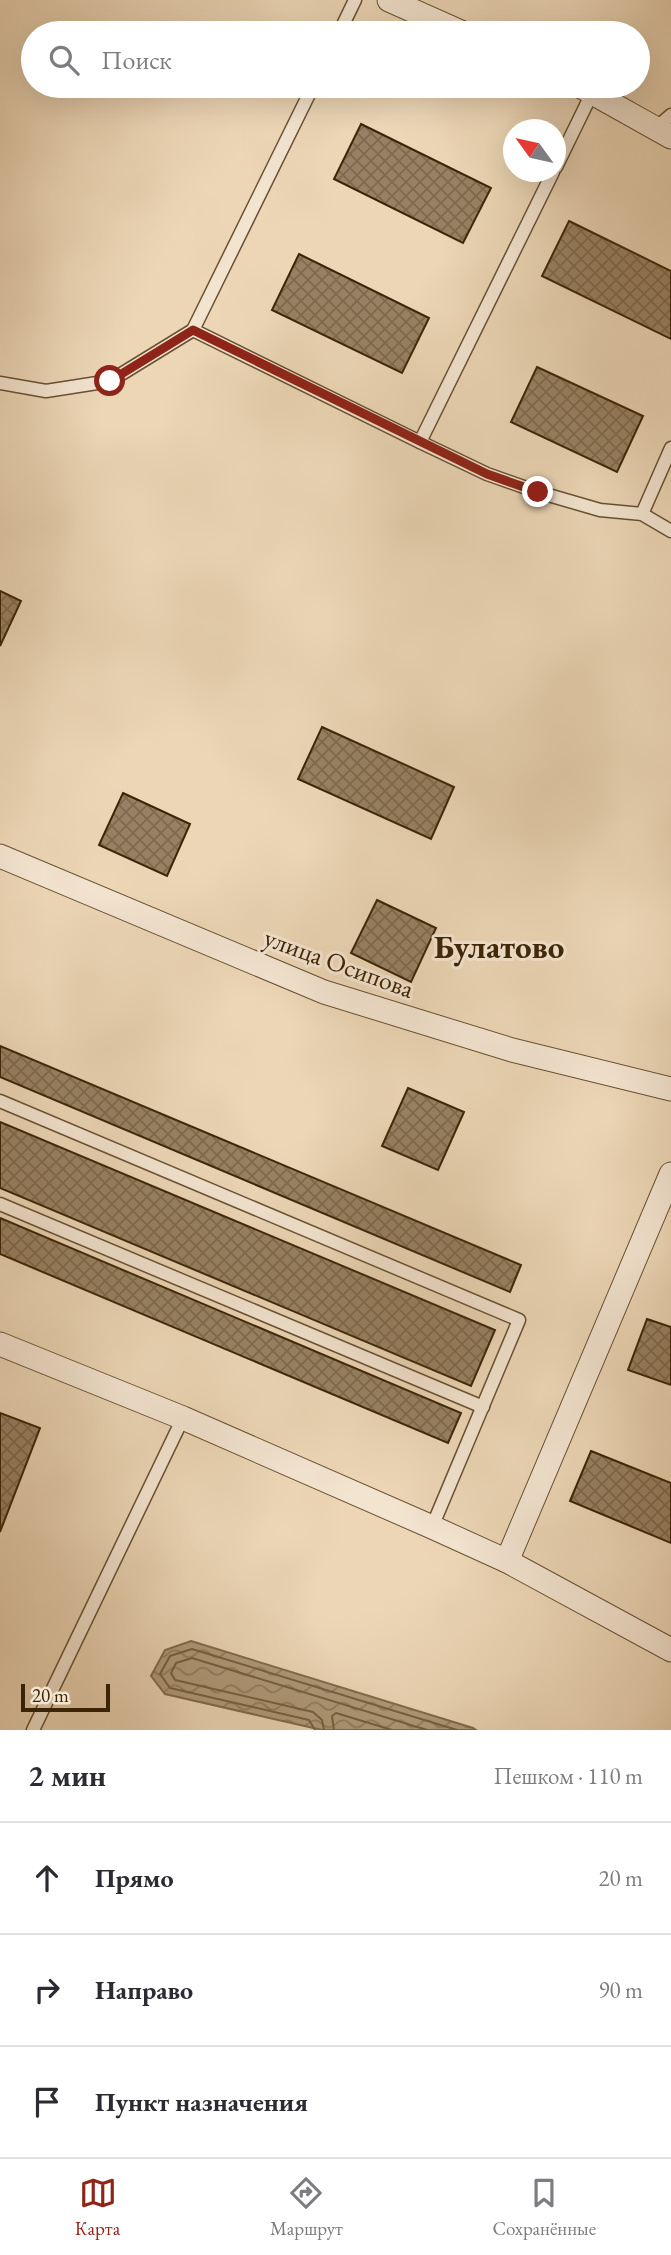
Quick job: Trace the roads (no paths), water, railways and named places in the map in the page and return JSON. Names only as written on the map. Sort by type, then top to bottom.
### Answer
[{"type":"street","points":[[389,0],[436,21]]},
{"type":"street","points":[[605,98],[666,127]]},
{"type":"street","name":"улица Осипова","points":[[0,856],[324,992],[512,1050],[671,1089]]},
{"type":"street","points":[[507,1561],[671,1174]]},
{"type":"street","points":[[0,1344],[183,1418],[507,1561],[671,1650]]},
{"type":"lane","points":[[345,21],[355,0]]},
{"type":"lane","points":[[0,383],[46,391],[110,381],[193,330],[307,98]]},
{"type":"lane","points":[[566,139],[582,98]]},
{"type":"lane","points":[[420,442],[548,182]]},
{"type":"lane","points":[[193,330],[487,474],[600,510],[642,514],[671,531]]},
{"type":"lane","points":[[642,514],[671,448]]},
{"type":"lane","points":[[0,1101],[519,1320],[432,1527]]},
{"type":"lane","points":[[0,1204],[483,1407]]},
{"type":"lane","points":[[33,1730],[183,1418]]},
{"type":"water","points":[[191,1641],[476,1730],[322,1730],[165,1694],[151,1676],[165,1650]]},
{"type":"district","name":"Булатово","points":[[499,946]]}]
